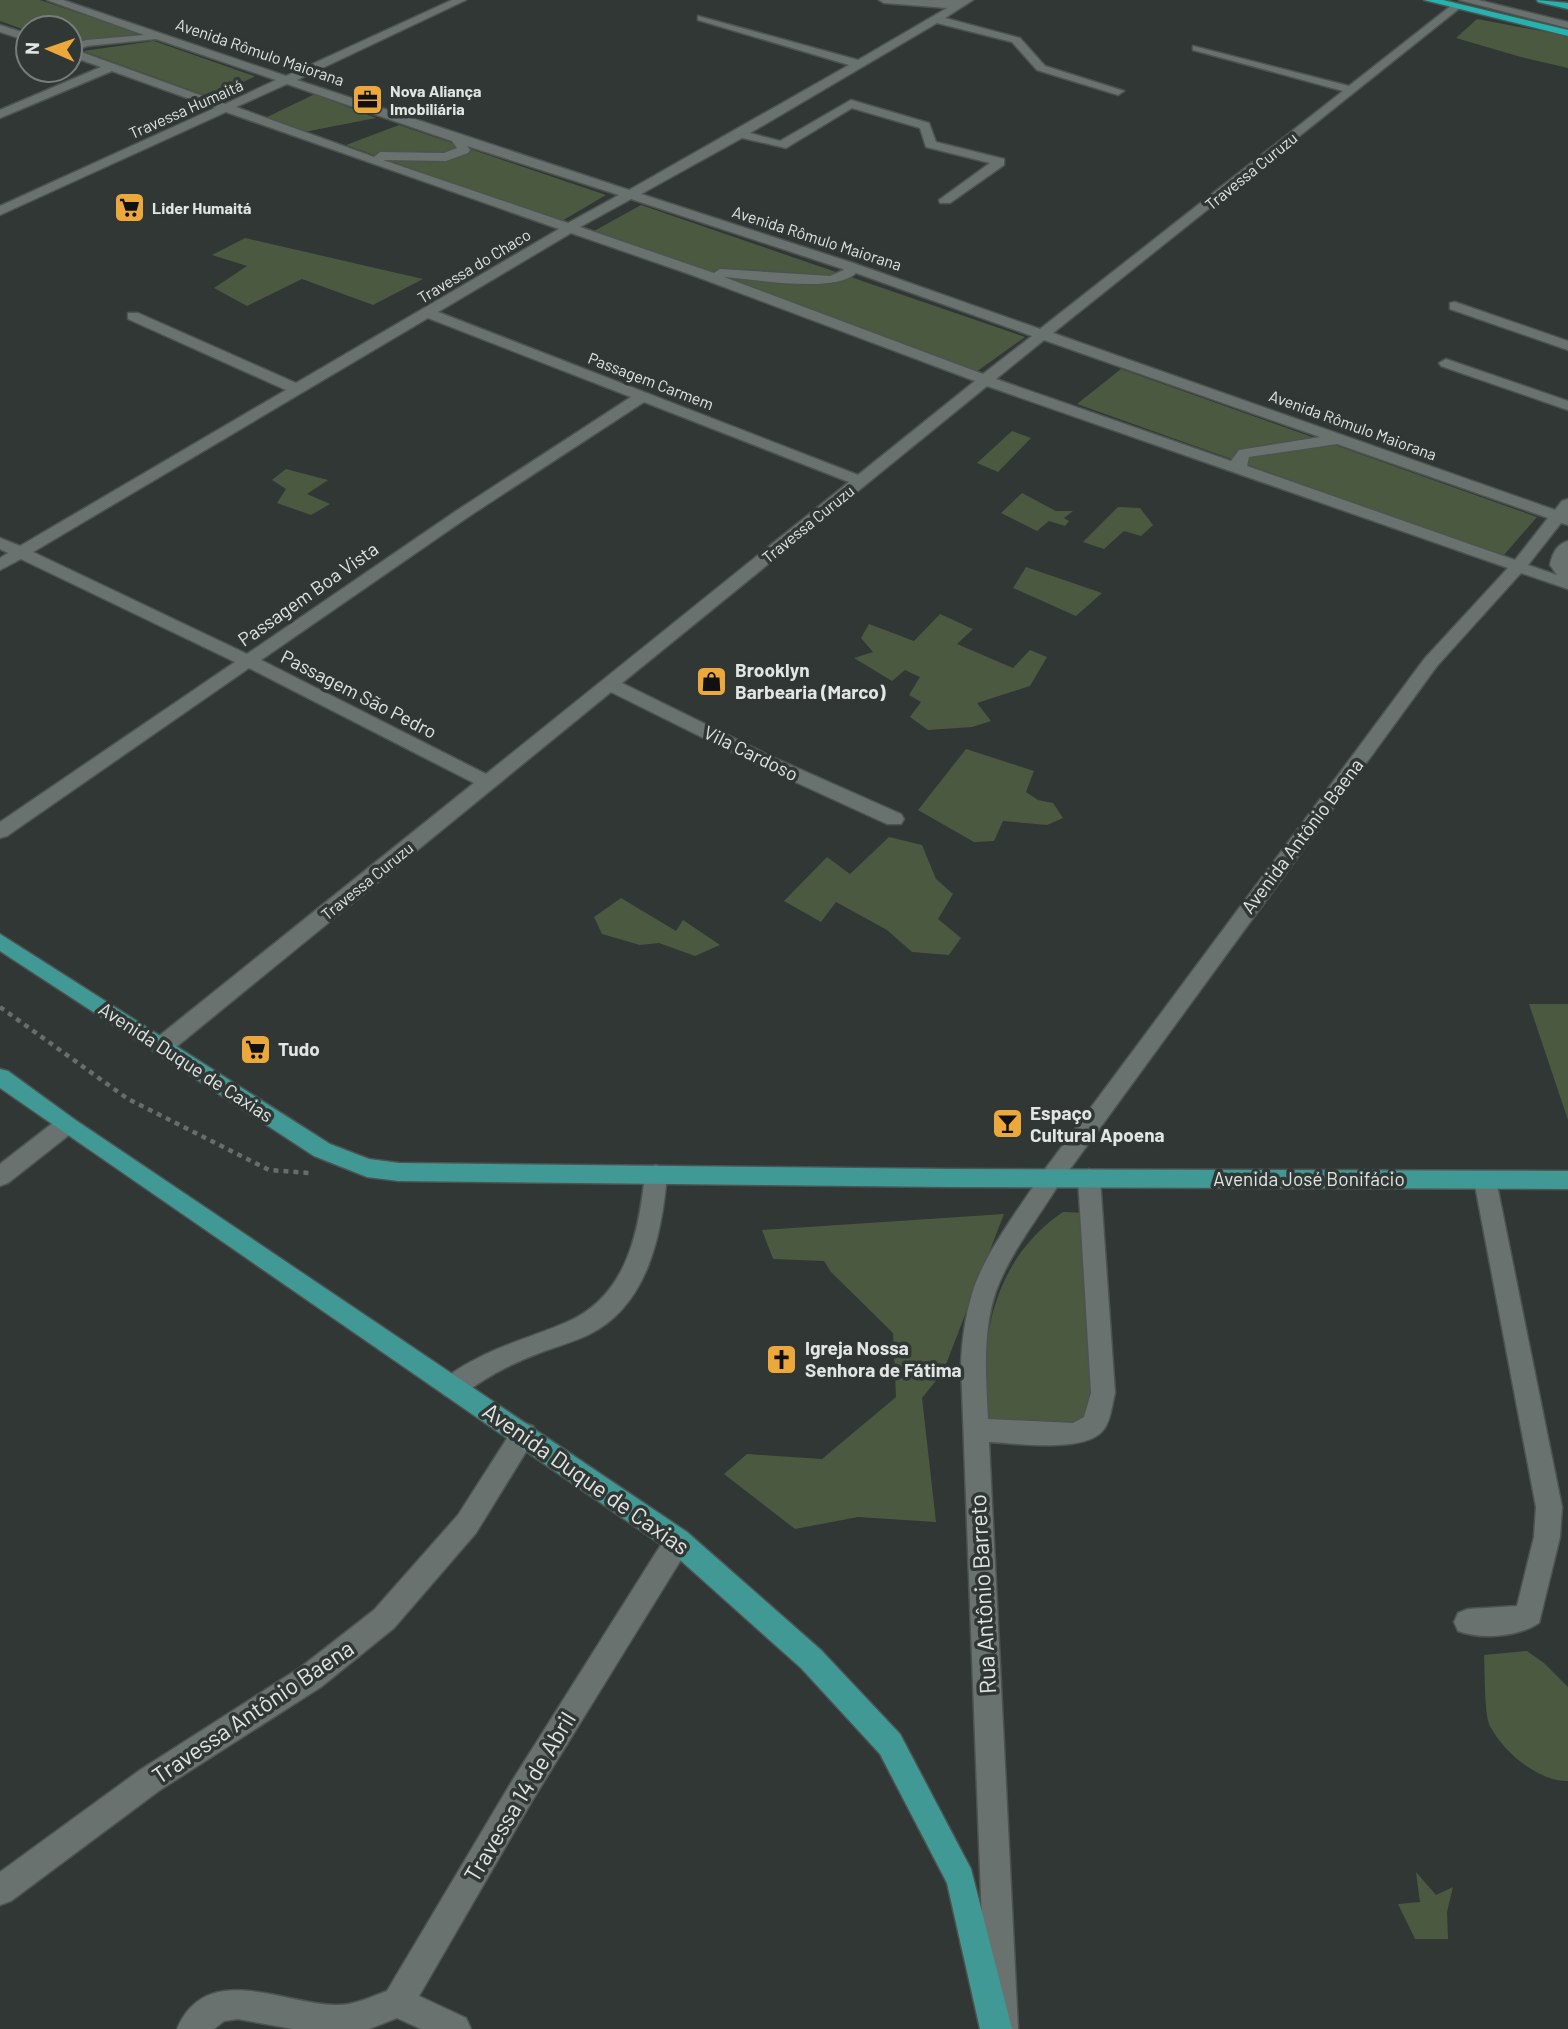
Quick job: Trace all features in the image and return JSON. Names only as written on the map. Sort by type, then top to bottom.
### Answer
[{"type":"highway","points":[[1429,0],[1460,3],[1568,33]]},
{"type":"highway","points":[[1542,0],[1568,6]]},
{"type":"main road","name":"Avenida Duque de Caxias","points":[[0,941],[322,1150],[367,1168],[399,1171],[1051,1178]]},
{"type":"main road","points":[[0,958],[30,961]]},
{"type":"main road","name":"Avenida Duque de Caxias","points":[[0,1077],[66,1125],[678,1541],[811,1659],[890,1744],[961,1879],[996,2029]]},
{"type":"main road","name":"Avenida José Bonifácio","points":[[1051,1178],[1568,1180]]},
{"type":"street","name":"Avenida Rômulo Maiorana","points":[[52,0],[456,138],[634,192],[1340,439],[1565,514]]},
{"type":"street","name":"Travessa Humaitá","points":[[0,211],[461,0]]},
{"type":"street","points":[[884,0],[963,3]]},
{"type":"street","points":[[1501,0],[1568,16]]},
{"type":"street","name":"Travessa do Chaco","points":[[0,565],[568,229],[740,134],[963,3]]},
{"type":"street","points":[[1460,3],[1568,24]]},
{"type":"street","name":"Travessa Curuzu","points":[[162,1046],[985,380],[1460,3]]},
{"type":"street","points":[[702,18],[859,64]]},
{"type":"street","points":[[936,19],[1016,40],[1026,46],[1034,62],[1041,68],[1118,91]]},
{"type":"street","points":[[84,44],[160,37]]},
{"type":"street","points":[[1197,48],[1352,90]]},
{"type":"street","points":[[84,57],[360,156],[696,272],[985,380],[1568,584]]},
{"type":"street","points":[[0,114],[113,66]]},
{"type":"street","points":[[740,134],[782,145],[850,104],[925,125],[930,144],[1000,162],[945,200]]},
{"type":"street","points":[[428,116],[634,192]]},
{"type":"street","points":[[360,156],[446,157],[464,149],[456,138]]},
{"type":"street","points":[[696,272],[831,280],[844,277],[850,271],[848,266]]},
{"type":"street","points":[[1455,306],[1568,346]]},
{"type":"street","name":"Passagem Carmem","points":[[428,313],[861,481]]},
{"type":"street","points":[[133,316],[299,390]]},
{"type":"street","points":[[1446,363],[1568,406]]},
{"type":"street","name":"Passagem Boa Vista","points":[[0,831],[462,514],[643,396]]},
{"type":"street","points":[[1239,468],[1238,459],[1244,453],[1340,439]]},
{"type":"street","name":"Avenida Antônio Baena","points":[[1051,1178],[1431,662],[1565,514]]},
{"type":"street","name":"Passagem São Pedro","points":[[0,543],[248,662],[489,783]]},
{"type":"street","points":[[1568,546],[1560,555],[1558,565],[1568,577]]},
{"type":"street","name":"Vila Cardoso","points":[[610,684],[761,759],[894,818]]},
{"type":"street","points":[[0,1177],[66,1125]]},
{"type":"street","points":[[453,1387],[481,1367],[587,1324],[620,1296],[641,1255],[651,1226],[656,1174]]},
{"type":"street","name":"Rua Antônio Barreto","points":[[1002,2029],[975,1430],[974,1343],[984,1292],[1002,1255],[1051,1178]]},
{"type":"street","points":[[975,1430],[1074,1434],[1094,1424],[1103,1393],[1089,1178]]},
{"type":"street","points":[[1468,1622],[1519,1621],[1529,1614],[1547,1537],[1549,1507],[1485,1180]]},
{"type":"street","name":"Travessa Antônio Baena","points":[[0,1890],[150,1780],[311,1677],[384,1619],[467,1524],[524,1434]]},
{"type":"street","name":"Travessa 14 de Abril","points":[[398,2002],[522,1791],[678,1541]]},
{"type":"street","points":[[193,2029],[206,2013],[224,2004],[238,2004],[336,2021],[365,2015],[398,2002],[455,2029]]},
{"type":"path","points":[[0,1007],[128,1099],[269,1170],[309,1173],[367,1168]]},
{"type":"green space","points":[[0,0],[40,0],[82,14],[14,14],[14,26],[0,21]]},
{"type":"green space","points":[[84,15],[141,34],[84,41]]},
{"type":"green space","points":[[1477,19],[1568,36],[1568,68],[1456,38]]},
{"type":"green space","points":[[154,41],[254,77],[210,97],[84,51]]},
{"type":"green space","points":[[315,94],[376,118],[304,132],[267,117]]},
{"type":"green space","points":[[399,125],[606,195],[560,222],[346,145]]},
{"type":"green space","points":[[641,205],[1025,337],[976,372],[594,231]]},
{"type":"green space","points":[[245,238],[423,279],[373,305],[302,279],[247,306],[214,288],[247,266],[212,255]]},
{"type":"green space","points":[[1121,369],[1537,517],[1503,556],[1077,404]]},
{"type":"green space","points":[[1012,431],[1031,438],[998,472],[977,463]]},
{"type":"green space","points":[[286,469],[328,480],[307,494],[330,504],[311,515],[277,503],[286,489],[272,480]]},
{"type":"green space","points":[[1022,493],[1056,511],[1073,511],[1064,518],[1069,521],[1065,526],[1049,521],[1037,531],[1001,513]]},
{"type":"green space","points":[[1118,507],[1140,508],[1153,525],[1141,536],[1124,531],[1104,549],[1083,542]]},
{"type":"green space","points":[[1026,567],[1102,593],[1076,616],[1013,588]]},
{"type":"green space","points":[[940,614],[973,629],[957,644],[1013,668],[1030,650],[1047,657],[1030,686],[977,703],[991,721],[972,727],[928,730],[910,717],[921,702],[909,695],[920,677],[905,670],[892,681],[854,658],[873,652],[861,638],[869,624],[914,641]]},
{"type":"green space","points":[[966,749],[1034,771],[1026,792],[1038,800],[1053,803],[1063,818],[1047,825],[1003,821],[994,841],[974,842],[918,810]]},
{"type":"green space","points":[[889,837],[922,845],[936,879],[953,894],[938,919],[961,938],[949,955],[912,952],[887,930],[836,902],[821,922],[784,901],[827,857],[850,874]]},
{"type":"green space","points":[[621,898],[676,931],[683,920],[720,945],[695,956],[659,943],[640,945],[602,934],[594,917]]},
{"type":"green space","points":[[1529,1004],[1568,1004],[1568,1120]]},
{"type":"green space","points":[[1063,1212],[1085,1213],[1093,1392],[1084,1418],[1069,1425],[988,1422],[985,1361],[993,1311],[1000,1291],[1008,1273],[1031,1239]]},
{"type":"green space","points":[[1004,1214],[943,1372],[922,1398],[936,1522],[858,1517],[795,1529],[724,1474],[747,1454],[822,1459],[896,1397],[893,1333],[831,1272],[824,1261],[773,1259],[762,1230]]},
{"type":"green space","points":[[1527,1651],[1544,1663],[1568,1687],[1568,1781],[1545,1776],[1523,1764],[1496,1736],[1488,1720],[1484,1655]]},
{"type":"green space","points":[[1416,1872],[1436,1895],[1453,1887],[1447,1912],[1448,1939],[1415,1939],[1398,1904],[1420,1902]]},
{"type":"place","name":"Nova Aliança Imobiliária","points":[[367,100]]},
{"type":"place","name":"Lider Humaitá","points":[[129,208]]},
{"type":"place","name":"Brooklyn Barbearia (Marco)","points":[[712,681]]},
{"type":"place","name":"Tudo","points":[[255,1049]]},
{"type":"place","name":"Espaço Cultural Apoena","points":[[1007,1124]]},
{"type":"place","name":"Igreja Nossa Senhora de Fátima","points":[[782,1359]]}]
